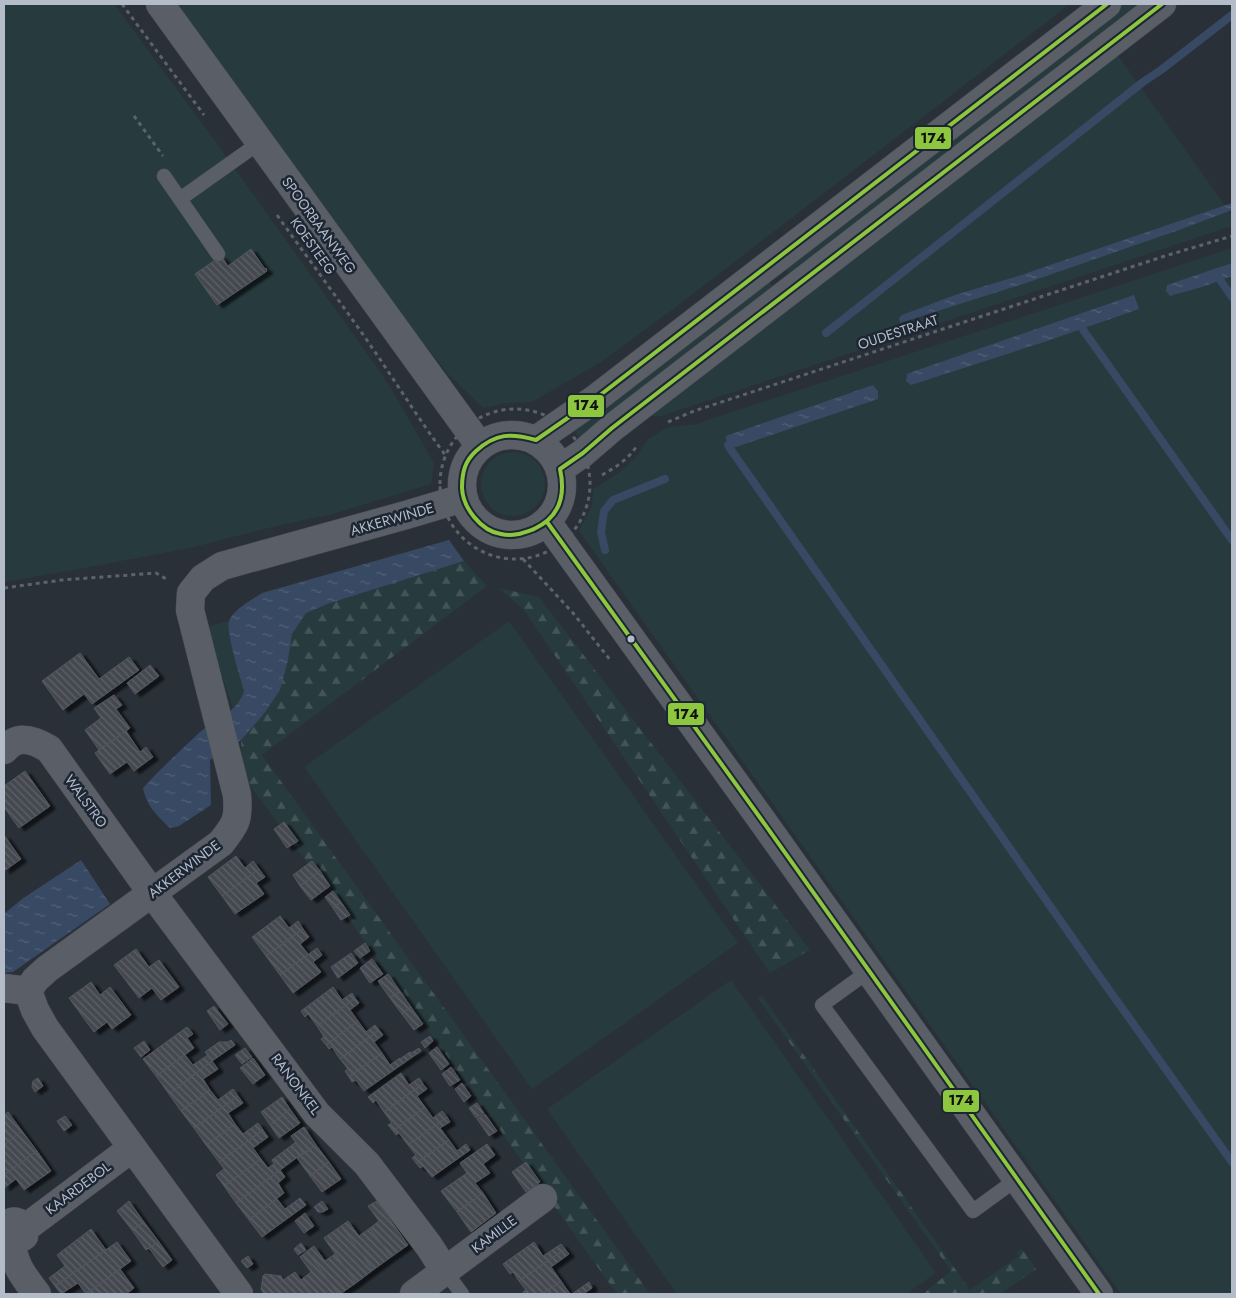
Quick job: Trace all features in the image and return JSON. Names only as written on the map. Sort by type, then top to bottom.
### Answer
[{"type":"street","name":"SPOORBAANWEG","points":[[160,4],[480,446]]},
{"type":"street","points":[[536,440],[595,399],[1107,4]]},
{"type":"street","points":[[560,469],[1162,4]]},
{"type":"street","points":[[514,435],[536,440],[553,456],[560,469],[563,483],[561,498],[556,511],[534,531],[519,536],[503,535],[488,530],[476,521],[467,508],[453,502],[465,466],[472,454],[480,446],[498,437],[514,435]]},
{"type":"street","name":"AKKERWINDE","points":[[239,1294],[45,1028],[35,1010],[16,989],[35,980],[47,969],[221,843],[234,827],[238,811],[237,795],[190,610],[190,593],[204,578],[222,566],[453,502]]},
{"type":"street","points":[[546,522],[761,819],[1099,1294]]},
{"type":"street","name":"WALSTRO","points":[[4,750],[16,741],[28,740],[40,743],[49,750],[152,893]]},
{"type":"street","name":"RANONKEL","points":[[152,893],[318,1114],[367,1164],[445,1270]]},
{"type":"street","name":"KAARDEBOL","points":[[37,1294],[20,1271],[12,1253],[11,1229],[132,1148]]},
{"type":"street","name":"KAMILLE","points":[[414,1294],[543,1198]]},
{"type":"lane","points":[[180,199],[259,142]]},
{"type":"lane","points":[[164,176],[218,254]]},
{"type":"lane","points":[[869,971],[822,1005],[973,1211],[1017,1179]]},
{"type":"lane","points":[[445,1270],[462,1294]]},
{"type":"path","points":[[122,4],[205,116]]},
{"type":"path","points":[[134,116],[173,170],[164,176]]},
{"type":"path","name":"KOESTEEG","points":[[275,214],[372,347],[422,424],[446,456]]},
{"type":"path","name":"OUDESTRAAT","points":[[662,424],[694,411],[1137,265],[1232,236]]},
{"type":"path","points":[[598,478],[621,464],[638,444]]},
{"type":"path","points":[[453,502],[450,521],[460,535],[474,548],[492,556],[523,559]]},
{"type":"path","points":[[4,588],[62,580],[156,573],[190,593]]},
{"type":"green space","points":[[4,4],[114,4],[218,145],[388,383],[434,463],[431,484],[333,514],[276,526],[190,548],[4,582]]},
{"type":"green space","points":[[176,4],[1070,4],[672,310],[601,362],[532,402],[507,403],[483,408],[447,373],[412,328]]},
{"type":"green space","points":[[1120,4],[1149,4],[792,278],[783,263]]},
{"type":"green space","points":[[1114,50],[1232,215],[1232,226],[661,416],[641,416]]},
{"type":"green space","points":[[1232,248],[1232,1294],[1121,1294],[579,531],[592,505],[593,489],[619,473],[635,458],[648,439],[668,427],[697,424]]},
{"type":"green space","points":[[765,276],[776,291],[581,443],[570,427]]},
{"type":"green space","points":[[513,452],[531,458],[539,466],[545,484],[539,502],[531,510],[513,516],[495,510],[487,502],[481,484],[487,466],[495,458]]},
{"type":"green space","points":[[464,561],[487,586],[262,755],[650,1294],[617,1294],[343,911],[249,784],[242,779],[241,740],[263,715],[288,660],[292,634],[306,612]]},
{"type":"green space","points":[[499,588],[539,597],[810,950],[770,973],[524,610]]},
{"type":"green space","points":[[229,621],[230,639],[244,691],[242,699],[233,709],[206,627]]},
{"type":"green space","points":[[509,621],[738,943],[532,1089],[304,767]]},
{"type":"green space","points":[[731,980],[936,1273],[906,1294],[677,1294],[547,1109]]},
{"type":"green space","points":[[762,996],[970,1290],[1019,1256],[1017,1252],[1022,1249],[1036,1269],[1000,1294],[923,1294],[951,1271],[758,998]]},
{"type":"water","points":[[1232,203],[1232,210],[1179,230],[1029,282],[900,323],[899,318],[902,315],[955,295],[1015,277]]},
{"type":"water","points":[[1232,263],[1232,276],[1170,296],[1166,291],[1167,285]]},
{"type":"water","points":[[1134,295],[1139,309],[911,385],[906,381],[907,374],[912,372]]},
{"type":"water","points":[[873,385],[878,391],[878,399],[727,450],[726,436]]},
{"type":"water","points":[[449,540],[464,561],[330,603],[306,613],[292,634],[288,660],[280,690],[263,715],[241,740],[210,760],[211,805],[179,826],[170,828],[161,819],[149,805],[143,788],[199,733],[237,705],[244,691],[234,655],[229,627],[229,621],[235,613],[262,593]]},
{"type":"water","points":[[81,860],[110,904],[13,972],[4,973],[4,914],[22,899]]},
{"type":"building","points":[[251,249],[267,271],[217,305],[195,274],[221,256],[228,266]]},
{"type":"building","points":[[80,653],[99,679],[129,657],[139,670],[92,704],[84,694],[63,710],[42,681]]},
{"type":"building","points":[[150,665],[159,676],[135,694],[127,683]]},
{"type":"building","points":[[114,695],[122,705],[116,709],[130,728],[99,750],[85,730],[101,718],[94,708]]},
{"type":"building","points":[[126,731],[140,752],[146,747],[153,757],[134,771],[127,762],[110,774],[95,753]]},
{"type":"building","points":[[25,771],[50,806],[19,828],[4,807],[4,786]]},
{"type":"building","points":[[284,822],[298,841],[287,848],[274,829]]},
{"type":"building","points":[[4,835],[21,859],[4,871]]},
{"type":"building","points":[[236,856],[245,868],[253,861],[259,869],[222,896],[208,877]]},
{"type":"building","points":[[312,861],[320,871],[300,886],[293,875]]},
{"type":"building","points":[[259,869],[265,877],[256,883],[264,894],[235,914],[222,896]]},
{"type":"building","points":[[320,871],[330,886],[311,900],[300,886]]},
{"type":"building","points":[[333,891],[341,902],[333,908],[325,897]]},
{"type":"building","points":[[341,902],[350,915],[341,920],[333,908]]},
{"type":"building","points":[[280,916],[289,928],[298,921],[303,929],[266,956],[252,937]]},
{"type":"building","points":[[303,929],[309,937],[300,944],[308,954],[280,975],[266,956]]},
{"type":"building","points":[[365,943],[370,951],[360,958],[354,951]]},
{"type":"building","points":[[317,948],[322,955],[313,962],[321,972],[293,993],[280,975]]},
{"type":"building","points":[[136,949],[149,967],[159,960],[179,987],[161,1000],[152,988],[139,998],[114,965]]},
{"type":"building","points":[[351,953],[358,963],[338,978],[331,967]]},
{"type":"building","points":[[372,959],[383,974],[370,983],[360,968]]},
{"type":"building","points":[[388,974],[400,991],[390,998],[378,981]]},
{"type":"building","points":[[91,982],[100,995],[110,987],[131,1015],[112,1029],[107,1022],[94,1032],[69,998]]},
{"type":"building","points":[[333,987],[342,1000],[352,993],[355,998],[317,1026],[308,1014],[305,1017],[301,1011]]},
{"type":"building","points":[[400,991],[411,1007],[402,1014],[390,998]]},
{"type":"building","points":[[355,998],[359,1003],[350,1010],[358,1021],[326,1045],[321,1039],[324,1037],[317,1026]]},
{"type":"building","points":[[214,1006],[228,1024],[220,1030],[207,1011]]},
{"type":"building","points":[[411,1007],[423,1024],[414,1030],[402,1014]]},
{"type":"building","points":[[358,1021],[366,1032],[375,1025],[379,1030],[340,1059],[332,1047],[329,1049],[326,1045]]},
{"type":"building","points":[[187,1027],[193,1034],[187,1038],[194,1048],[156,1076],[143,1059]]},
{"type":"building","points":[[379,1030],[383,1035],[374,1042],[382,1053],[349,1077],[345,1071],[348,1069],[340,1059]]},
{"type":"building","points":[[430,1036],[433,1041],[425,1048],[421,1042]]},
{"type":"building","points":[[231,1040],[235,1045],[212,1061],[205,1052],[219,1042]]},
{"type":"building","points":[[144,1041],[150,1050],[141,1057],[134,1048]]},
{"type":"building","points":[[437,1047],[449,1064],[441,1070],[429,1053]]},
{"type":"building","points":[[245,1048],[252,1057],[242,1064],[235,1055]]},
{"type":"building","points":[[419,1048],[421,1051],[364,1091],[356,1080],[352,1082],[349,1077],[382,1053],[390,1065]]},
{"type":"building","points":[[185,1055],[193,1065],[208,1055],[212,1061],[169,1094],[156,1076]]},
{"type":"building","points":[[253,1058],[265,1075],[253,1084],[240,1068]]},
{"type":"building","points":[[212,1061],[218,1069],[203,1079],[210,1090],[181,1111],[169,1094]]},
{"type":"building","points":[[451,1067],[460,1080],[450,1086],[442,1074]]},
{"type":"building","points":[[401,1073],[409,1085],[419,1078],[423,1084],[384,1112],[376,1100],[373,1103],[368,1097]]},
{"type":"building","points":[[38,1078],[43,1086],[35,1092],[32,1087],[33,1081]]},
{"type":"building","points":[[462,1083],[471,1096],[464,1102],[455,1089]]},
{"type":"building","points":[[423,1084],[427,1089],[417,1096],[425,1107],[393,1131],[388,1125],[392,1123],[384,1112]]},
{"type":"building","points":[[233,1089],[238,1096],[194,1128],[181,1111],[210,1090],[218,1100]]},
{"type":"building","points":[[238,1096],[243,1103],[228,1113],[235,1124],[206,1145],[194,1128]]},
{"type":"building","points":[[282,1097],[290,1109],[270,1125],[261,1112]]},
{"type":"building","points":[[477,1103],[484,1113],[476,1118],[469,1108]]},
{"type":"building","points":[[425,1107],[433,1118],[442,1111],[447,1117],[408,1145],[399,1133],[396,1135],[393,1131]]},
{"type":"building","points":[[290,1109],[300,1123],[279,1138],[270,1125]]},
{"type":"building","points":[[8,1112],[22,1131],[4,1145],[4,1115]]},
{"type":"building","points":[[485,1114],[497,1131],[489,1136],[477,1119]]},
{"type":"building","points":[[65,1116],[72,1125],[64,1131],[57,1121]]},
{"type":"building","points":[[447,1117],[450,1122],[440,1128],[449,1140],[416,1163],[412,1158],[416,1155],[408,1145]]},
{"type":"building","points":[[258,1123],[263,1130],[219,1162],[206,1145],[235,1124],[243,1134]]},
{"type":"building","points":[[304,1127],[316,1145],[304,1154],[291,1136]]},
{"type":"building","points":[[263,1130],[268,1137],[253,1148],[261,1159],[224,1186],[216,1175],[224,1169],[219,1162]]},
{"type":"building","points":[[22,1131],[37,1151],[4,1175],[4,1145]]},
{"type":"building","points":[[449,1140],[457,1151],[466,1144],[470,1150],[432,1177],[423,1166],[420,1168],[416,1163]]},
{"type":"building","points":[[296,1142],[303,1153],[236,1203],[224,1186],[261,1159],[268,1168],[274,1164],[272,1160]]},
{"type":"building","points":[[487,1144],[495,1155],[483,1164],[490,1173],[475,1183],[483,1193],[457,1212],[441,1191],[467,1173],[460,1163]]},
{"type":"building","points":[[316,1145],[329,1162],[310,1176],[297,1158]]},
{"type":"building","points":[[37,1151],[51,1171],[24,1190],[16,1179],[4,1188],[4,1175]]},
{"type":"building","points":[[329,1162],[341,1179],[322,1192],[310,1176]]},
{"type":"building","points":[[526,1162],[540,1182],[526,1192],[512,1172]]},
{"type":"building","points":[[280,1170],[285,1177],[278,1183],[284,1193],[249,1220],[236,1203]]},
{"type":"building","points":[[483,1193],[496,1213],[471,1232],[457,1212]]},
{"type":"building","points":[[300,1198],[306,1205],[262,1237],[249,1220],[277,1199],[285,1209]]},
{"type":"building","points":[[129,1201],[144,1222],[132,1230],[117,1211]]},
{"type":"building","points":[[322,1201],[328,1209],[318,1212],[314,1207]]},
{"type":"building","points":[[377,1201],[408,1245],[391,1257],[370,1228],[379,1221],[368,1206]]},
{"type":"building","points":[[305,1213],[314,1226],[304,1233],[295,1221]]},
{"type":"building","points":[[348,1221],[359,1236],[370,1228],[391,1257],[373,1270],[341,1226]]},
{"type":"building","points":[[144,1222],[159,1242],[146,1250],[132,1230]]},
{"type":"building","points":[[341,1226],[373,1270],[356,1283],[324,1238]]},
{"type":"building","points":[[91,1229],[106,1250],[55,1286],[49,1278],[65,1266],[57,1255]]},
{"type":"building","points":[[117,1242],[131,1261],[86,1294],[78,1283],[61,1294],[55,1286]]},
{"type":"building","points":[[159,1242],[172,1260],[163,1267],[149,1248]]},
{"type":"building","points":[[534,1242],[543,1256],[561,1244],[565,1249],[519,1281],[513,1272],[510,1274],[503,1264]]},
{"type":"building","points":[[301,1243],[306,1250],[298,1255],[294,1249]]},
{"type":"building","points":[[314,1246],[325,1261],[335,1254],[356,1283],[338,1294],[307,1251]]},
{"type":"building","points":[[565,1249],[569,1254],[551,1267],[561,1281],[542,1294],[524,1294],[523,1292],[526,1290],[519,1281]]},
{"type":"building","points":[[307,1251],[338,1294],[311,1294],[301,1280],[311,1272],[300,1257]]},
{"type":"building","points":[[248,1256],[253,1264],[247,1268],[241,1261]]},
{"type":"building","points":[[120,1269],[134,1288],[126,1294],[86,1294]]},
{"type":"building","points":[[295,1272],[311,1294],[264,1294],[261,1289],[265,1274],[281,1276],[283,1280]]},
{"type":"building","points":[[561,1281],[570,1294],[542,1294]]},
{"type":"building","points":[[589,1282],[592,1288],[583,1294],[572,1294]]},
{"type":"waterway","points":[[826,333],[1143,82],[1232,15]]},
{"type":"waterway","points":[[1216,274],[1232,297]]},
{"type":"waterway","points":[[1079,324],[1232,540]]},
{"type":"waterway","points":[[728,445],[1097,973],[1232,1162]]},
{"type":"waterway","points":[[605,550],[601,532],[604,511],[613,500],[665,479]]},
{"type":"transit line","name":"174","points":[[1107,4],[595,399],[536,440],[519,436],[504,436],[483,445],[469,459],[463,477],[463,496],[474,517],[487,528],[505,535],[522,533],[543,524],[559,505],[562,488],[560,469],[1162,4]]},
{"type":"transit line","name":"174","points":[[547,522],[1099,1294]]}]
